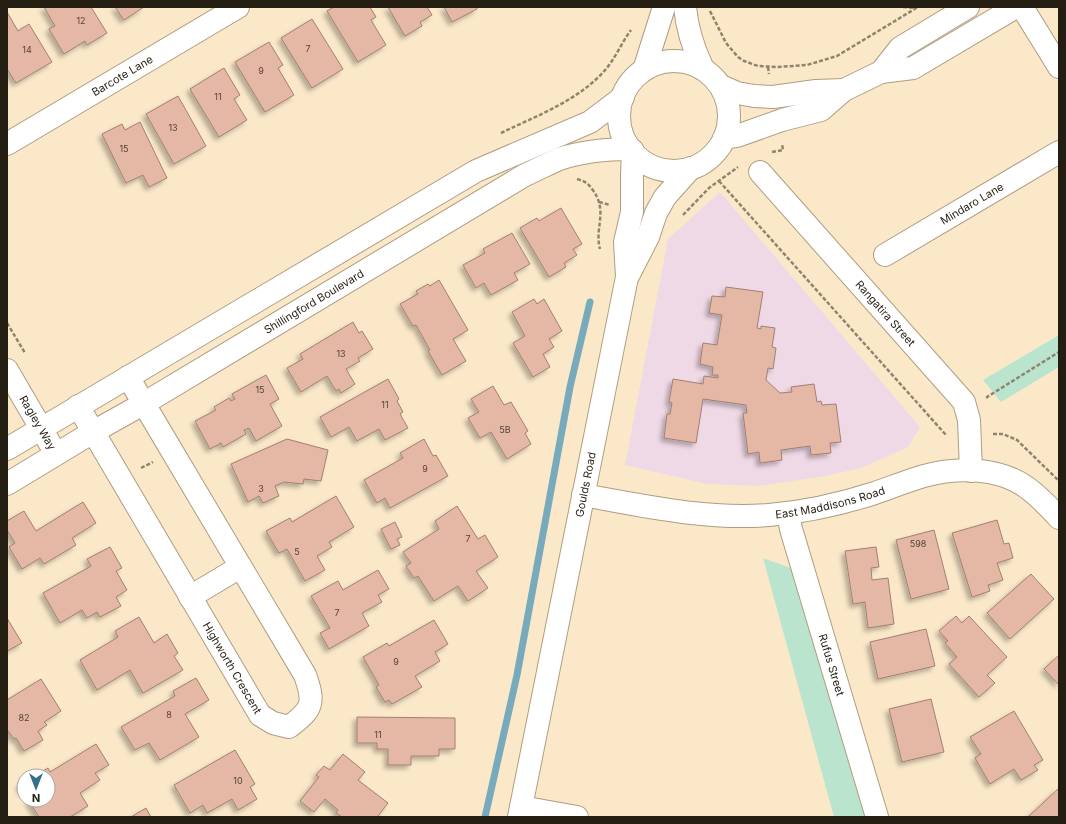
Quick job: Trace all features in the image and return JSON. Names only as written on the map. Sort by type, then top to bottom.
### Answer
[{"type":"street","name":"Barcote Lane","points":[[7,144],[238,7]]},
{"type":"street","points":[[644,70],[664,7]]},
{"type":"street","points":[[686,7],[687,22],[695,52],[703,70]]},
{"type":"street","points":[[881,72],[900,48],[968,7]]},
{"type":"street","points":[[724,138],[737,136],[782,120],[820,110],[844,90],[881,72],[913,68],[1016,7]]},
{"type":"street","points":[[1022,7],[1059,67]]},
{"type":"street","points":[[627,277],[648,237],[656,213],[665,196],[692,168],[708,159],[721,145],[728,127],[729,108],[721,86],[711,75],[695,65],[677,61],[659,63],[644,70],[631,81],[623,97],[619,113],[622,130],[632,150],[640,159],[656,167],[672,171],[692,168]]},
{"type":"street","points":[[721,86],[737,93],[773,97],[816,91],[844,90]]},
{"type":"street","points":[[7,449],[476,171],[590,122],[623,97]]},
{"type":"street","name":"Shillingford Boulevard","points":[[7,484],[524,175],[559,160],[578,154],[597,150],[632,150]]},
{"type":"street","name":"Goulds Road","points":[[520,812],[627,277],[625,242],[632,212],[632,150]]},
{"type":"street","name":"Mindaro Lane","points":[[885,256],[1059,152]]},
{"type":"street","name":"Rangatira Street","points":[[756,164],[964,402],[969,420],[971,470]]},
{"type":"street","name":"Ragley Way","points":[[7,370],[56,454]]},
{"type":"street","name":"Highworth Crescent","points":[[78,406],[260,715],[273,723],[289,727],[308,712],[311,701],[310,689],[305,675],[128,377]]},
{"type":"street","name":"East Maddisons Road","points":[[583,495],[648,507],[708,514],[754,515],[788,513],[810,510],[852,500],[924,476],[943,472],[971,470],[991,472],[1026,486],[1059,518]]},
{"type":"street","name":"Rufus Street","points":[[788,513],[791,530],[877,817]]},
{"type":"street","points":[[190,597],[240,567]]},
{"type":"street","points":[[520,812],[577,817]]},
{"type":"path","points":[[709,7],[718,28],[732,50],[744,61],[758,66],[768,67],[807,65],[837,56],[917,8]]},
{"type":"path","points":[[903,7],[917,8]]},
{"type":"path","points":[[494,136],[539,116],[578,94],[606,70],[633,28]]},
{"type":"path","points":[[680,218],[719,181],[783,150]]},
{"type":"path","points":[[572,178],[584,181],[589,185],[599,200],[601,210],[599,243],[601,250]]},
{"type":"path","points":[[719,181],[941,430],[947,436],[952,436]]},
{"type":"path","points":[[989,404],[988,397],[1059,352]]},
{"type":"path","points":[[993,426],[994,434]]},
{"type":"path","points":[[989,434],[1003,434],[1017,440],[1059,481]]},
{"type":"path","points":[[122,480],[171,451]]},
{"type":"shaded area","points":[[720,192],[920,427],[908,447],[861,468],[820,477],[757,486],[707,484],[625,465],[668,239]]},
{"type":"green space","points":[[1059,335],[1059,367],[1001,402],[983,380]]},
{"type":"green space","points":[[763,558],[799,571],[867,817],[834,817]]},
{"type":"building","points":[[44,7],[91,7],[107,33],[87,45],[85,41],[64,54],[49,29],[55,26]]},
{"type":"building","points":[[115,7],[144,7],[124,20]]},
{"type":"building","points":[[334,7],[370,7],[376,17],[371,20],[386,45],[358,62],[327,11]]},
{"type":"building","points":[[388,7],[427,7],[432,15],[420,22],[422,26],[405,36]]},
{"type":"building","points":[[444,7],[477,7],[477,9],[452,22]]},
{"type":"building","points":[[7,12],[18,31],[29,24],[52,62],[16,83],[7,69]]},
{"type":"building","points":[[312,19],[343,69],[312,88],[281,38]]},
{"type":"building","points":[[269,42],[283,65],[278,68],[294,95],[265,112],[235,62]]},
{"type":"building","points":[[224,68],[240,95],[234,99],[247,120],[219,137],[190,89]]},
{"type":"building","points":[[178,96],[206,146],[174,164],[146,114]]},
{"type":"building","points":[[140,122],[167,178],[149,187],[143,175],[126,183],[102,134],[122,124],[125,130]]},
{"type":"building","points":[[561,208],[582,244],[573,249],[577,255],[564,263],[566,267],[549,277],[520,228],[537,218],[539,221]]},
{"type":"building","points":[[512,233],[530,264],[514,273],[518,280],[491,295],[484,283],[476,288],[463,265],[485,253],[483,249]]},
{"type":"building","points":[[439,280],[468,330],[453,339],[466,361],[442,375],[428,351],[430,350],[416,325],[413,326],[400,304],[418,294],[416,291],[428,284],[430,286]]},
{"type":"building","points":[[726,287],[763,292],[757,328],[761,329],[761,326],[775,328],[772,347],[776,348],[773,369],[768,368],[766,380],[780,393],[792,392],[791,387],[814,384],[817,402],[821,401],[822,405],[836,404],[841,442],[830,443],[831,453],[811,455],[810,446],[781,450],[782,460],[760,463],[759,452],[748,454],[743,413],[747,413],[746,405],[703,399],[696,443],[664,438],[667,414],[670,414],[672,403],[669,402],[673,379],[703,384],[704,376],[718,378],[718,375],[712,375],[713,367],[700,364],[703,343],[717,345],[722,315],[709,313],[712,296],[725,297]]},
{"type":"building","points":[[534,299],[537,304],[544,299],[562,331],[549,339],[554,347],[543,354],[550,367],[533,377],[513,343],[525,336],[512,312]]},
{"type":"building","points":[[353,322],[359,333],[362,331],[373,349],[358,358],[360,361],[346,369],[355,384],[341,393],[339,389],[336,391],[327,376],[301,392],[287,368],[303,359],[300,354]]},
{"type":"building","points":[[266,375],[279,399],[270,404],[282,426],[256,441],[249,428],[244,430],[246,434],[223,447],[221,443],[210,449],[195,421],[216,410],[214,407],[229,398],[231,401],[235,399],[232,394]]},
{"type":"building","points":[[388,379],[399,399],[397,401],[403,412],[400,414],[408,428],[385,440],[379,429],[357,441],[349,427],[331,437],[320,417]]},
{"type":"building","points":[[493,386],[504,405],[511,402],[528,431],[525,433],[531,444],[507,459],[491,432],[480,438],[468,418],[479,412],[471,399]]},
{"type":"building","points":[[287,439],[328,450],[321,481],[304,479],[303,484],[284,482],[275,486],[279,496],[263,503],[259,496],[248,502],[231,464]]},
{"type":"building","points":[[424,439],[433,456],[436,455],[448,476],[390,508],[385,498],[377,503],[364,480],[403,458],[400,453]]},
{"type":"building","points":[[336,496],[354,527],[329,542],[332,547],[317,556],[325,570],[305,581],[287,549],[279,553],[266,531],[290,518],[292,522]]},
{"type":"building","points":[[83,502],[96,523],[72,538],[76,545],[44,564],[40,558],[22,569],[9,547],[15,543],[7,530],[7,521],[24,511],[36,531]]},
{"type":"building","points":[[457,506],[478,539],[485,535],[498,557],[476,571],[488,588],[468,601],[458,586],[434,601],[418,576],[414,578],[406,566],[411,563],[403,552],[439,529],[435,521]]},
{"type":"building","points":[[997,520],[1004,544],[1009,543],[1013,558],[997,563],[1003,580],[988,585],[990,591],[972,597],[952,533]]},
{"type":"building","points":[[395,522],[402,537],[397,539],[400,545],[391,549],[381,529]]},
{"type":"building","points":[[934,530],[949,589],[911,599],[896,540]]},
{"type":"building","points":[[110,547],[122,568],[116,571],[127,590],[116,597],[121,606],[100,617],[97,612],[87,618],[82,610],[60,623],[43,593],[91,566],[87,559]]},
{"type":"building","points":[[876,547],[879,567],[871,568],[872,580],[888,578],[894,624],[868,628],[865,602],[853,604],[845,551]]},
{"type":"building","points":[[378,570],[389,589],[378,595],[382,602],[362,613],[369,626],[329,649],[320,633],[330,628],[311,596],[338,581],[343,590]]},
{"type":"building","points":[[1031,574],[1054,599],[1010,639],[987,613]]},
{"type":"building","points":[[956,616],[962,623],[969,616],[1007,657],[987,675],[995,683],[979,697],[949,664],[957,657],[945,643],[948,641],[939,631]]},
{"type":"building","points":[[139,617],[154,643],[167,634],[178,653],[174,656],[183,670],[143,693],[130,670],[97,690],[80,660],[118,637],[115,631]]},
{"type":"building","points":[[7,618],[22,643],[7,651]]},
{"type":"building","points":[[434,620],[448,644],[435,652],[440,661],[415,676],[422,687],[392,704],[389,700],[385,702],[376,687],[379,685],[363,657],[387,643],[389,646]]},
{"type":"building","points":[[926,629],[935,666],[878,679],[870,642]]},
{"type":"building","points":[[1059,655],[1059,685],[1044,669]]},
{"type":"building","points":[[196,678],[209,700],[185,714],[199,737],[160,760],[149,743],[135,750],[121,727],[175,696],[173,691]]},
{"type":"building","points":[[41,679],[61,711],[44,722],[47,725],[38,731],[43,740],[24,751],[16,738],[14,739],[7,731],[7,700]]},
{"type":"building","points":[[931,699],[944,752],[902,762],[889,709]]},
{"type":"building","points":[[1014,711],[1043,760],[1034,765],[1038,770],[1021,780],[1014,769],[990,784],[975,758],[981,754],[970,737]]},
{"type":"building","points":[[357,717],[455,718],[455,749],[439,749],[439,756],[411,756],[411,765],[388,765],[388,749],[377,749],[377,743],[357,743]]},
{"type":"building","points":[[96,744],[109,765],[95,773],[100,780],[80,793],[88,806],[70,817],[39,817],[33,808],[56,808],[56,768]]},
{"type":"building","points":[[235,750],[255,784],[250,787],[257,799],[238,810],[232,799],[207,813],[203,805],[190,813],[174,785]]},
{"type":"building","points":[[343,754],[365,772],[358,780],[388,803],[378,816],[379,817],[342,817],[336,813],[338,810],[325,799],[314,812],[300,801],[319,777],[316,775],[324,766],[330,770]]},
{"type":"building","points":[[1059,788],[1059,817],[1028,817]]},
{"type":"building","points":[[146,808],[151,817],[131,817]]},
{"type":"waterway","points":[[485,817],[517,675],[570,387],[590,302]]}]
